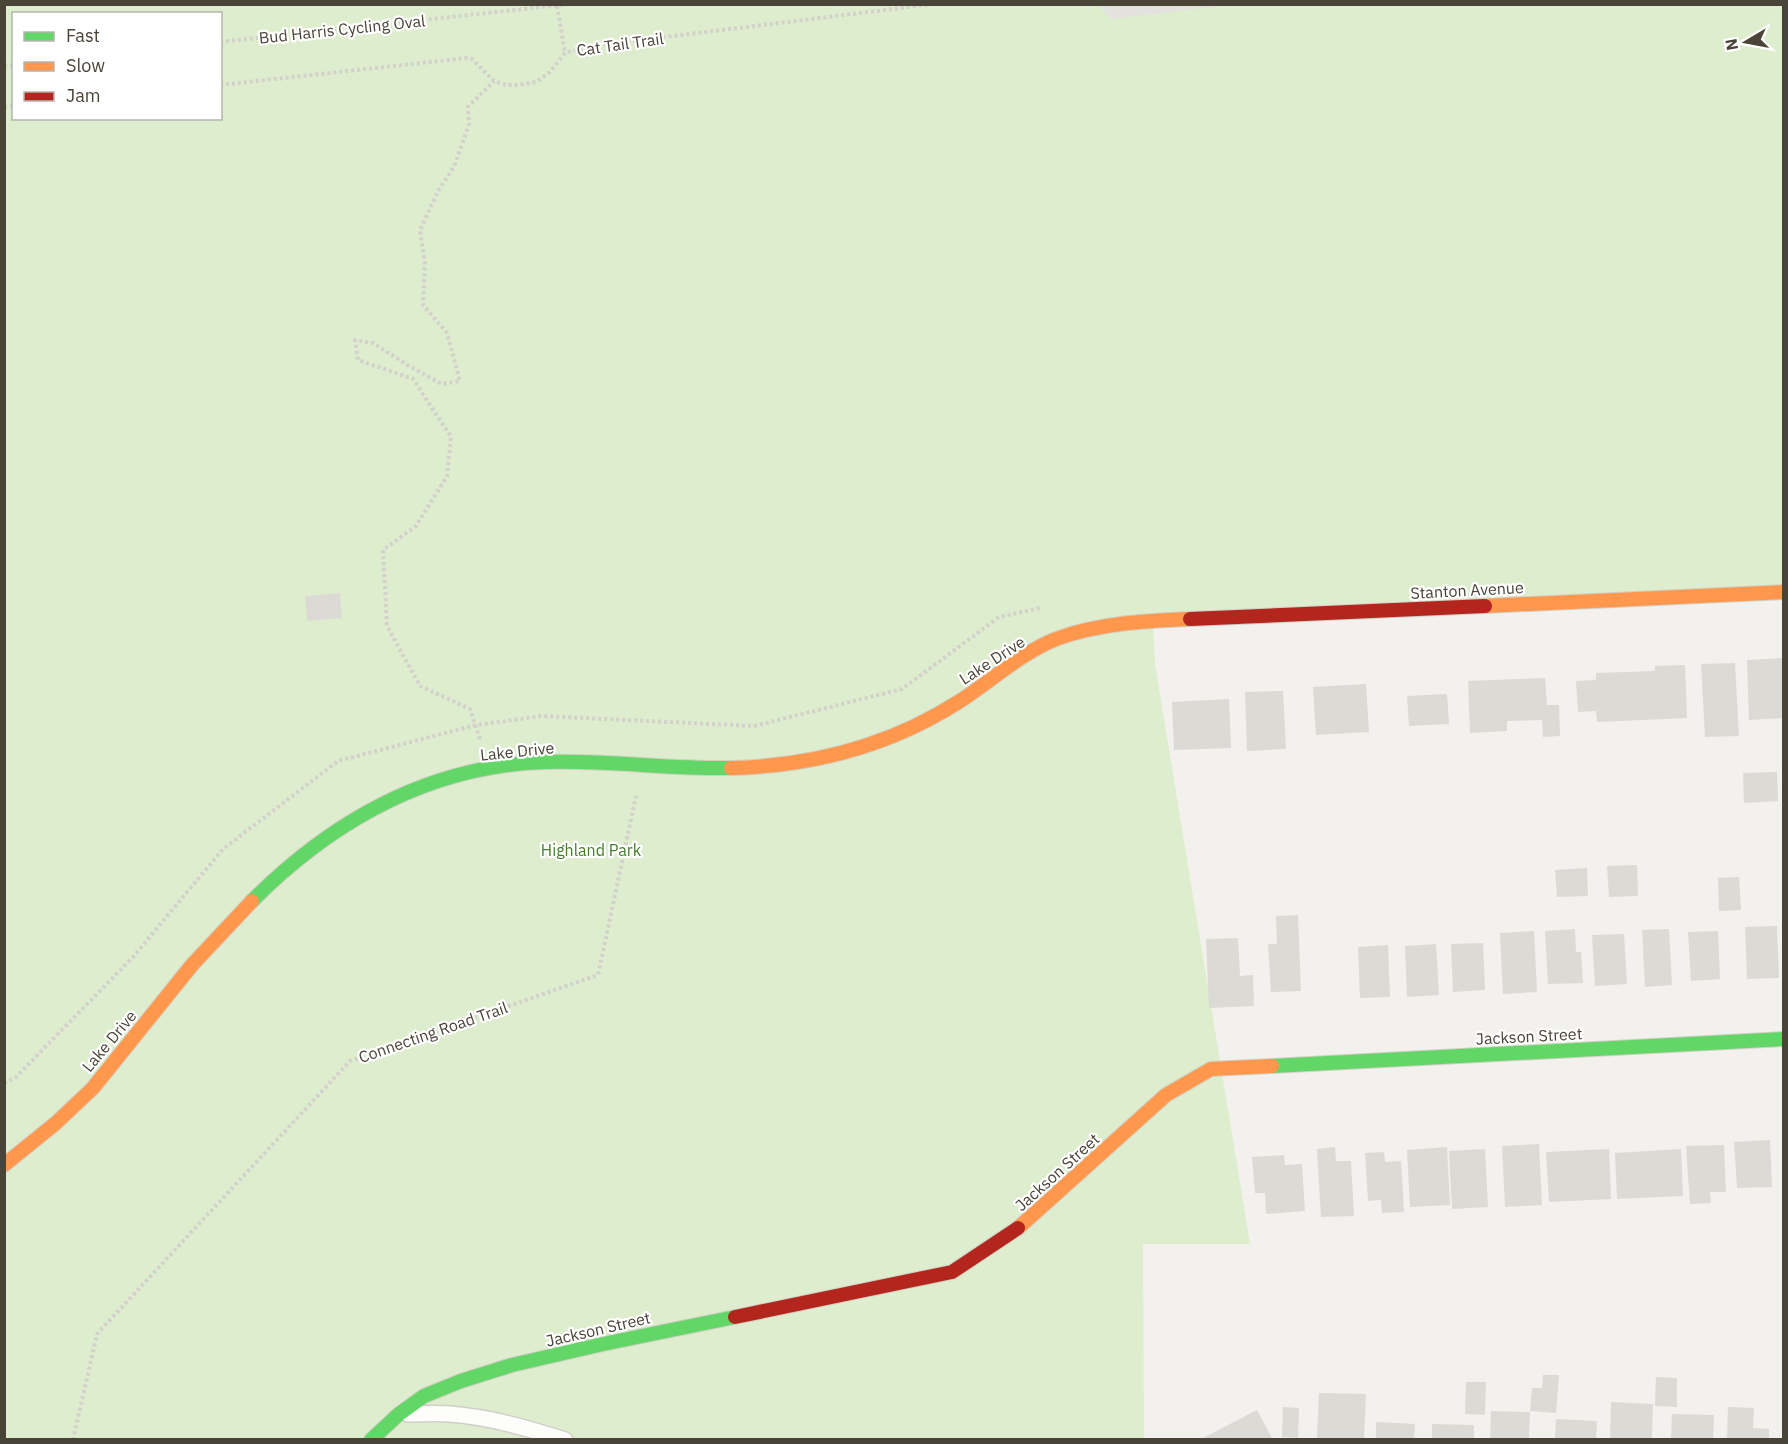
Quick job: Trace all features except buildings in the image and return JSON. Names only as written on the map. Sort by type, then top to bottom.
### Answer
[{"type":"street","name":"Stanton Avenue","points":[[1153,621],[1784,592]]},
{"type":"street","name":"Lake Drive","points":[[4,1166],[54,1126],[102,1077],[192,966],[250,904],[309,851],[355,819],[392,799],[439,781],[490,768],[538,763],[694,768],[785,765],[818,759],[863,748],[900,735],[939,714],[1051,641],[1088,629],[1153,621]]},
{"type":"street","name":"Jackson Street","points":[[371,1440],[423,1396],[512,1365],[952,1272],[1021,1226],[1166,1095],[1211,1069],[1784,1039]]},
{"type":"lane","points":[[399,1414],[449,1414],[495,1420],[565,1440]]},
{"type":"path","name":"Bud Harris Cycling Oval","points":[[222,42],[570,4]]},
{"type":"path","name":"Cat Tail Trail","points":[[494,81],[506,85],[536,82],[550,72],[565,53],[591,46],[934,4]]},
{"type":"path","points":[[557,6],[565,53]]},
{"type":"path","points":[[222,85],[468,58],[472,59],[494,81],[468,107],[469,124],[454,168],[439,189],[420,231],[426,264],[423,305],[447,333],[460,381],[442,384],[373,343],[355,340],[358,360],[413,379],[451,437],[447,476],[416,526],[383,550],[387,626],[420,686],[470,709],[490,768]]},
{"type":"path","name":"Connecting Road Trail","points":[[73,1440],[97,1334],[350,1060],[598,975],[643,766]]},
{"type":"green space","name":"Highland Park","points":[[5,5],[1783,5],[1783,592],[1153,621],[1155,664],[1250,1244],[1143,1244],[1144,1439],[5,1440]]},
{"type":"shaded area","points":[[1099,5],[1232,5],[1110,19]]},
{"type":"traffic: fast","points":[[252,901],[315,846],[349,823],[385,803],[422,787],[462,774],[502,766],[545,762],[731,768]]},
{"type":"traffic: fast","points":[[1272,1066],[1784,1039]]},
{"type":"traffic: fast","points":[[371,1440],[399,1414],[424,1396],[461,1381],[512,1365],[735,1317]]},
{"type":"traffic: slow","points":[[1485,606],[1784,592]]},
{"type":"traffic: slow","points":[[731,768],[821,758],[879,741],[933,717],[1031,652],[1056,639],[1089,629],[1122,624],[1190,619]]},
{"type":"traffic: slow","points":[[4,1165],[56,1123],[93,1088],[192,965],[252,901]]},
{"type":"traffic: slow","points":[[1018,1228],[1166,1095],[1211,1069],[1272,1066]]},
{"type":"traffic: jam","points":[[1190,619],[1485,606]]},
{"type":"traffic: jam","points":[[735,1317],[952,1272],[1018,1228]]}]
